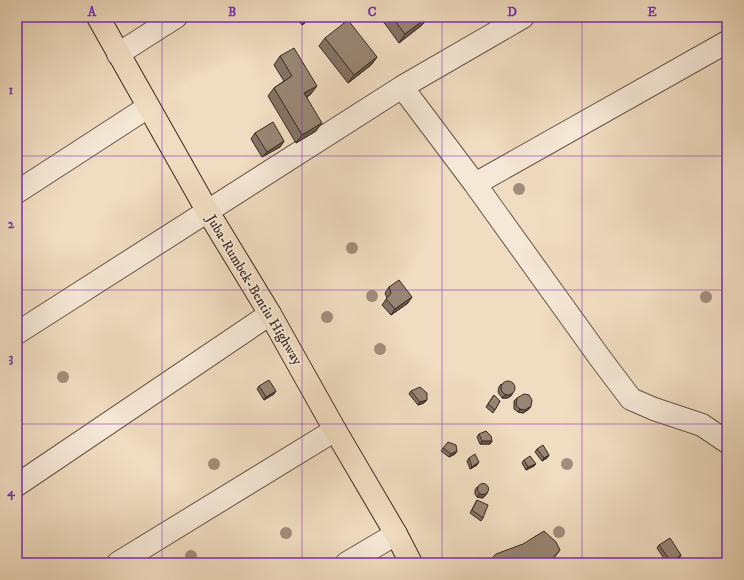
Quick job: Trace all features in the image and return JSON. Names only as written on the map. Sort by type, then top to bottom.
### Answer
[{"type":"main road","name":"Juba-Rumbek-Bentiu Highway","points":[[98,17],[208,212],[270,314],[335,430],[396,534],[411,563]]},
{"type":"street","points":[[118,54],[176,17]]},
{"type":"street","points":[[17,333],[402,87],[523,17]]},
{"type":"street","points":[[475,184],[727,42]]},
{"type":"street","points":[[402,87],[475,184],[631,399],[654,409],[702,425],[727,442]]},
{"type":"street","points":[[17,192],[148,107]]},
{"type":"street","points":[[17,485],[270,314]]},
{"type":"street","points":[[118,563],[335,430]]},
{"type":"street","points":[[346,563],[396,534]]},
{"type":"building","points":[[392,17],[428,17],[405,34]]},
{"type":"building","points":[[348,20],[377,57],[354,75],[325,38]]},
{"type":"building","points":[[294,48],[317,86],[304,93],[322,123],[302,135],[274,88],[292,76],[280,56]]},
{"type":"building","points":[[273,122],[284,141],[267,152],[255,133]]},
{"type":"building","points":[[399,280],[412,297],[395,309],[386,299],[391,293],[389,287]]},
{"type":"building","points":[[269,380],[276,391],[266,397],[259,386]]},
{"type":"building","points":[[508,381],[513,383],[515,388],[513,393],[508,395],[503,393],[501,388],[503,383]]},
{"type":"building","points":[[420,387],[427,393],[427,400],[420,402],[411,391]]},
{"type":"building","points":[[524,394],[529,395],[532,400],[531,406],[525,410],[516,406],[517,398]]},
{"type":"building","points":[[494,395],[500,401],[495,410],[488,404]]},
{"type":"building","points":[[486,431],[491,436],[492,441],[482,441],[479,434]]},
{"type":"building","points":[[448,442],[456,445],[457,451],[451,454],[443,448]]},
{"type":"building","points":[[543,445],[549,455],[544,458],[537,449]]},
{"type":"building","points":[[475,454],[479,462],[472,467],[469,458]]},
{"type":"building","points":[[530,456],[536,464],[528,467],[524,460]]},
{"type":"building","points":[[483,483],[487,485],[489,489],[487,493],[483,495],[479,493],[477,489],[479,485]]},
{"type":"building","points":[[477,500],[488,505],[483,518],[472,510]]},
{"type":"building","points":[[544,531],[556,542],[560,550],[553,558],[544,563],[493,563],[492,558],[496,554],[523,544]]},
{"type":"building","points":[[670,538],[681,555],[671,562],[659,545]]}]
